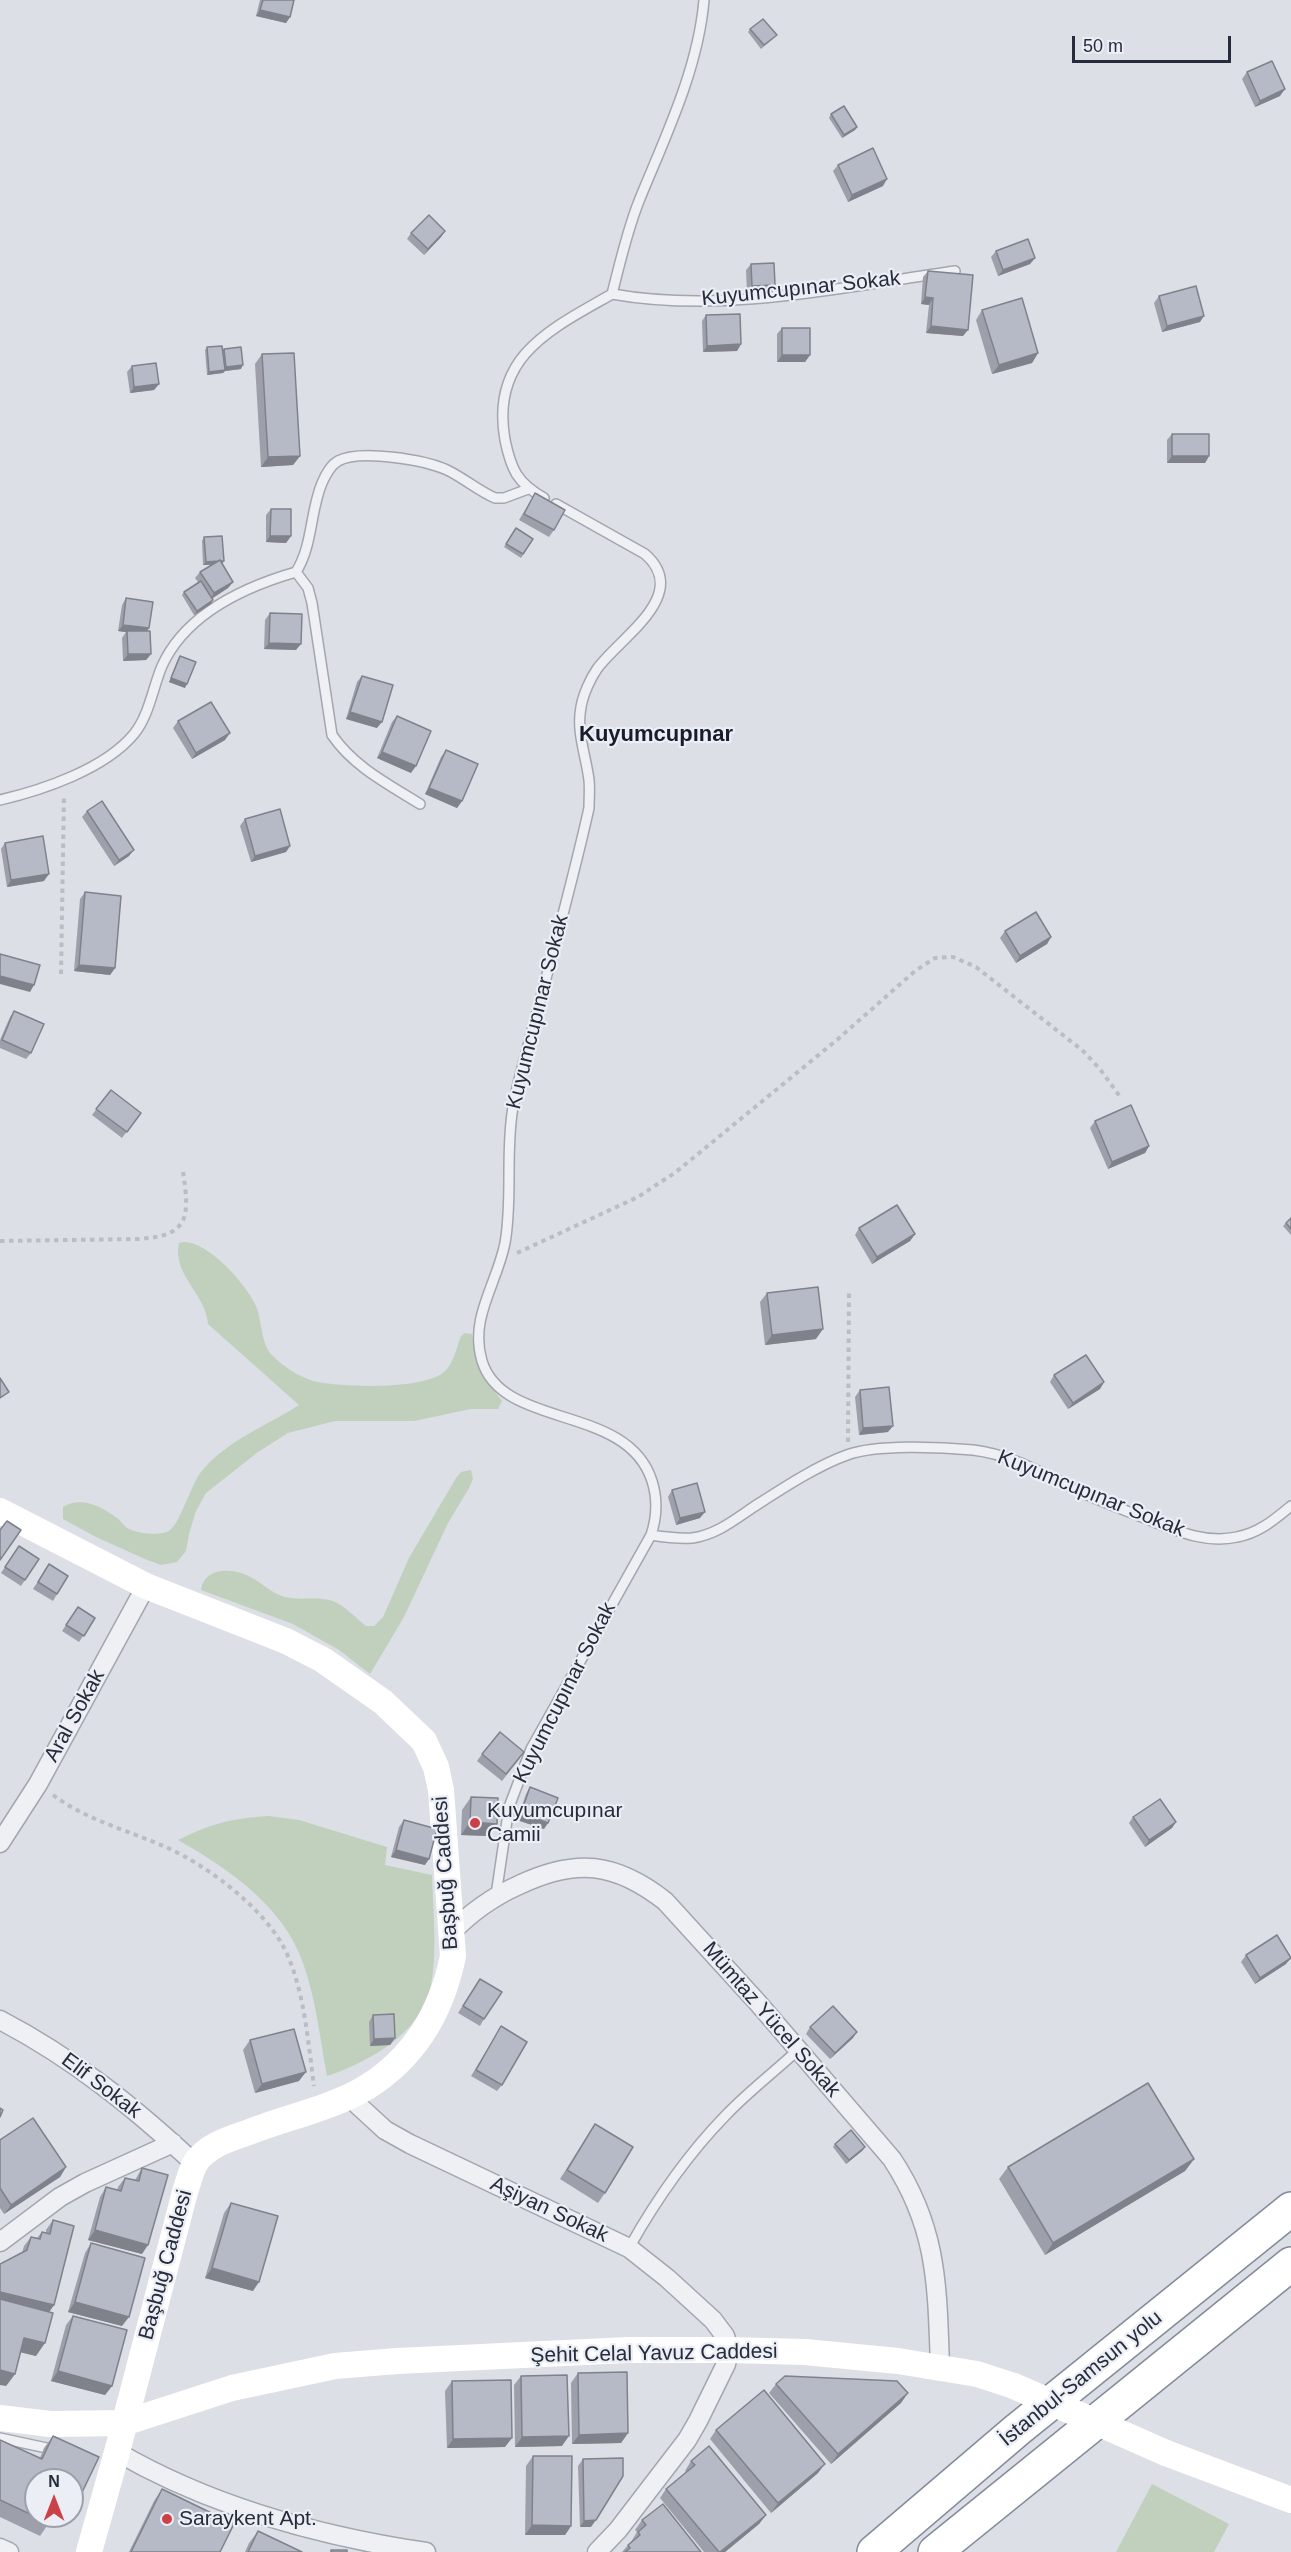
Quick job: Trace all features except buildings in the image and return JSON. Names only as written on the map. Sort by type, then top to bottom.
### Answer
[{"type":"highway","name":"İstanbul-Samsun yolu","points":[[874,2552],[1017,2430],[1291,2209]]},
{"type":"highway","name":"İstanbul-Samsun yolu","points":[[935,2552],[1291,2264]]},
{"type":"street","name":"Başbuğ Caddesi","points":[[0,1511],[146,1587],[286,1641],[323,1660],[383,1702],[424,1741],[436,1767],[441,1790],[453,1956],[448,1979],[427,2028],[410,2052],[366,2087],[348,2096],[215,2146],[195,2164],[185,2192],[124,2423],[111,2461],[89,2552]]},
{"type":"street","name":"Aral Sokak","points":[[0,1843],[38,1784],[146,1587]]},
{"type":"street","name":"Mümtaz Yücel Sokak","points":[[451,1933],[469,1915],[496,1895],[548,1872],[575,1867],[600,1869],[626,1876],[648,1887],[665,1901],[892,2159],[911,2188],[929,2235],[938,2300],[940,2367]]},
{"type":"street","name":"Elif Sokak","points":[[0,2020],[27,2034],[94,2078],[195,2164]]},
{"type":"street","name":"Aşiyan Sokak","points":[[348,2096],[385,2130],[410,2144],[629,2248],[667,2278],[712,2320],[725,2336],[729,2350]]},
{"type":"street","points":[[0,2242],[60,2197],[173,2143]]},
{"type":"street","points":[[597,2552],[618,2530],[687,2440],[719,2380],[729,2350]]},
{"type":"street","name":"Şehit Celal Yavuz Caddesi","points":[[0,2418],[50,2424],[124,2423],[232,2388],[335,2367],[397,2361],[616,2351],[805,2352],[940,2367],[977,2374],[1014,2386],[1166,2453],[1291,2500]]},
{"type":"street","points":[[111,2461],[155,2474],[186,2488],[306,2529],[426,2552]]},
{"type":"street","points":[[0,2548],[9,2552]]},
{"type":"lane","points":[[612,294],[638,203],[682,93],[697,43],[704,0]]},
{"type":"lane","name":"Kuyumcupınar Sokak","points":[[496,1895],[509,1807],[531,1749],[651,1535],[657,1507],[648,1469],[640,1455],[608,1434],[522,1402],[507,1394],[486,1370],[480,1346],[478,1327],[501,1260],[508,1222],[508,1161],[513,1106],[589,808],[589,779],[582,738],[581,706],[596,670],[654,608],[660,586],[658,571],[653,561],[645,554],[528,489],[513,470],[506,445],[504,401],[508,381],[514,367],[540,339],[612,294],[662,302],[762,297],[955,272]]},
{"type":"lane","points":[[0,800],[63,779],[117,751],[137,731],[162,666],[185,631],[203,616],[236,595],[267,580],[296,572],[303,561],[319,491],[328,471],[337,461],[369,456],[410,459],[448,470],[495,498],[504,498],[528,489]]},
{"type":"lane","points":[[296,572],[308,588],[312,603],[332,735],[339,745],[368,772],[420,804]]},
{"type":"lane","name":"Kuyumcupınar Sokak","points":[[651,1535],[692,1538],[719,1530],[787,1487],[848,1454],[919,1447],[987,1452],[1024,1464],[1090,1496],[1156,1523],[1202,1538],[1236,1537],[1252,1532],[1273,1521],[1291,1506]]},
{"type":"lane","points":[[629,2248],[665,2187],[689,2157],[725,2115],[798,2050]]},
{"type":"lane","points":[[0,2438],[63,2452]]},
{"type":"path","points":[[61,974],[63,779]]},
{"type":"path","points":[[501,1260],[638,1197],[676,1172],[838,1039],[915,971],[935,958],[944,956],[964,960],[976,967],[1064,1035],[1100,1069],[1121,1098]]},
{"type":"path","points":[[0,1241],[138,1239],[158,1238],[170,1234],[183,1224],[186,1211],[187,1196],[183,1172]]},
{"type":"path","points":[[848,1454],[849,1290]]},
{"type":"path","points":[[38,1784],[82,1812],[198,1863],[218,1876],[269,1926],[282,1945],[296,1983],[306,2031],[317,2108]]},
{"type":"green space","points":[[179,1243],[194,1244],[215,1256],[235,1276],[256,1306],[263,1338],[271,1354],[299,1375],[318,1382],[365,1386],[386,1386],[423,1381],[447,1369],[461,1336],[465,1333],[472,1334],[481,1370],[502,1401],[498,1409],[471,1409],[414,1421],[335,1421],[288,1433],[258,1452],[206,1493],[196,1511],[186,1551],[177,1562],[161,1565],[96,1537],[63,1519],[63,1507],[84,1502],[98,1506],[131,1530],[149,1534],[167,1532],[176,1523],[197,1478],[211,1461],[234,1443],[299,1405],[208,1324],[202,1303],[180,1265]]},
{"type":"green space","points":[[471,1470],[473,1479],[469,1488],[448,1523],[404,1617],[370,1674],[339,1650],[293,1624],[201,1590],[206,1578],[216,1572],[235,1571],[251,1577],[284,1597],[333,1601],[366,1626],[374,1626],[383,1617],[409,1558],[456,1478],[461,1472]]},
{"type":"green space","points":[[268,1816],[299,1820],[387,1847],[385,1865],[432,1875],[434,1962],[430,1990],[424,2006],[415,2021],[389,2045],[358,2063],[327,2076],[314,2005],[303,1963],[294,1943],[282,1924],[252,1891],[235,1876],[178,1840],[222,1823]]},
{"type":"green space","points":[[1152,2484],[1229,2524],[1214,2552],[1116,2552]]},
{"type":"place","name":"Kuyumcupınar Camii","points":[[475,1823]]},
{"type":"place","name":"Saraykent Apt.","points":[[167,2519]]},
{"type":"district","name":"Kuyumcupınar","points":[[656,735]]}]
